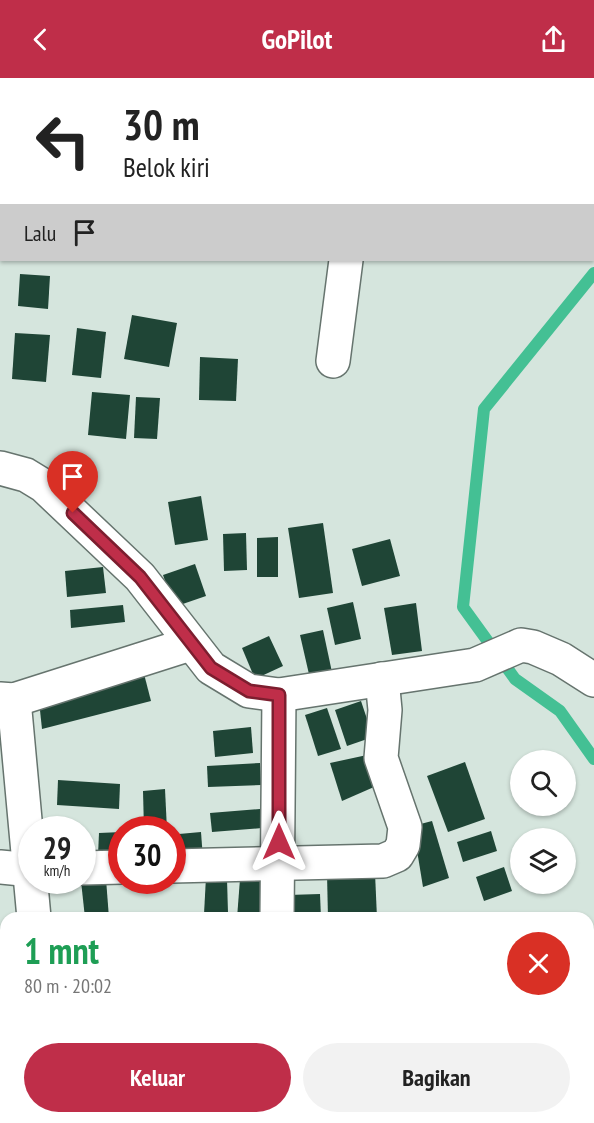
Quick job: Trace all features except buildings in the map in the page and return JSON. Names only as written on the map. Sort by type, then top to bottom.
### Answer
[{"type":"street","points":[[333,361],[346,261]]},
{"type":"street","points":[[0,468],[26,475],[44,486],[140,577],[211,668],[249,691],[279,695],[476,665],[521,645],[533,647],[561,659],[594,680]]},
{"type":"street","points":[[18,843],[7,699],[190,644]]},
{"type":"street","points":[[186,866],[383,861],[397,855],[404,845],[405,828],[381,758],[385,710],[382,679]]},
{"type":"street","points":[[277,912],[279,695]]},
{"type":"street","points":[[27,894],[32,912]]},
{"type":"waterway","points":[[594,273],[484,409],[463,607],[515,679],[560,711],[594,759]]},
{"type":"route","points":[[73,513],[140,577],[211,668],[249,691],[279,695],[279,842]]}]
